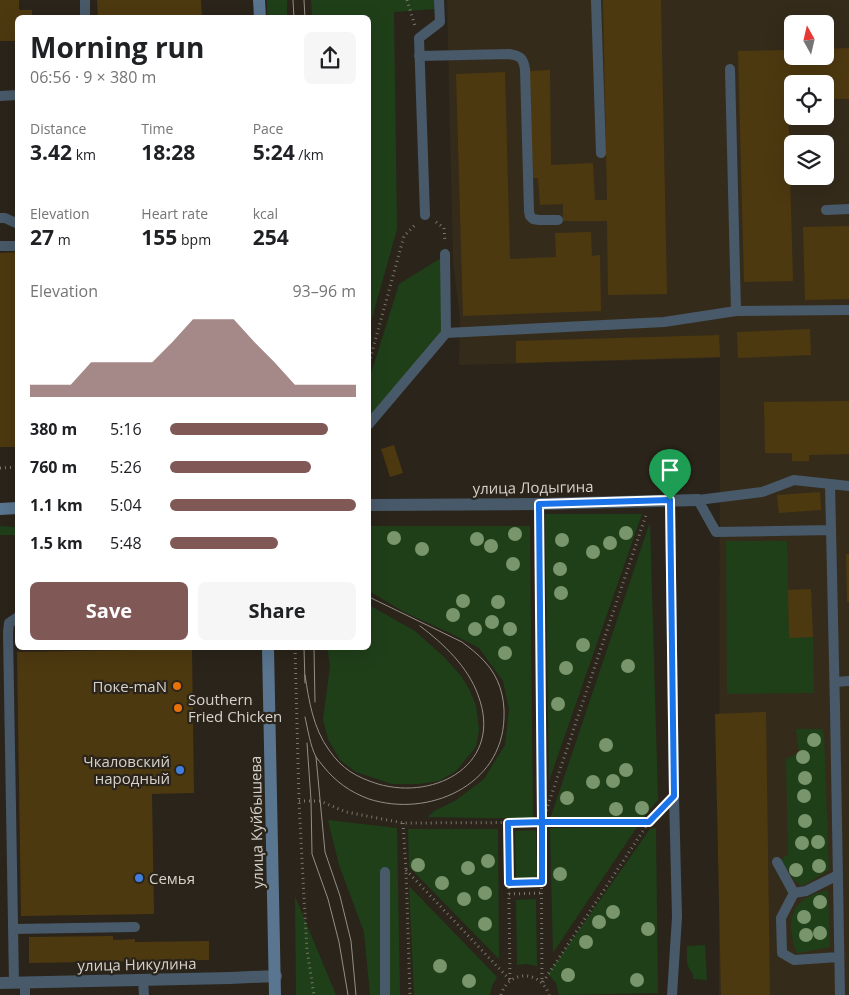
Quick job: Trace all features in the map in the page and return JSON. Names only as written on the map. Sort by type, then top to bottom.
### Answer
[{"type":"main road","points":[[259,0],[260,15]]},
{"type":"main road","points":[[0,509],[15,508]]},
{"type":"main road","name":"улица Куйбышева","points":[[268,650],[275,995]]},
{"type":"street","name":"улица Лодыгина","points":[[371,505],[539,504],[698,500]]},
{"type":"street","name":"улица Никулина","points":[[0,983],[21,987],[143,980],[276,976]]},
{"type":"lane","points":[[85,0],[85,15]]},
{"type":"lane","points":[[425,215],[419,38],[440,22],[439,0]]},
{"type":"lane","points":[[596,0],[601,153]]},
{"type":"lane","points":[[419,56],[509,54],[518,55],[523,60],[525,69],[530,216],[533,219],[539,220],[558,220]]},
{"type":"lane","points":[[730,69],[736,311]]},
{"type":"lane","points":[[0,96],[15,95]]},
{"type":"lane","points":[[826,210],[849,209]]},
{"type":"lane","points":[[0,218],[6,218],[15,222]]},
{"type":"lane","points":[[0,246],[15,246]]},
{"type":"lane","points":[[371,422],[446,333],[445,254]]},
{"type":"lane","points":[[446,333],[664,322],[736,311],[849,310]]},
{"type":"lane","points":[[831,530],[716,532],[698,500],[762,492],[794,480],[849,486]]},
{"type":"lane","points":[[830,484],[840,995]]},
{"type":"lane","points":[[670,500],[677,917],[672,995]]},
{"type":"lane","points":[[15,619],[10,623],[8,632],[13,929],[21,987]]},
{"type":"lane","points":[[834,682],[849,681]]},
{"type":"lane","points":[[777,862],[794,893]]},
{"type":"lane","points":[[385,872],[386,995]]},
{"type":"lane","points":[[794,893],[806,891],[838,876]]},
{"type":"lane","points":[[794,893],[781,918],[782,953],[794,960],[839,957]]},
{"type":"lane","points":[[13,929],[135,927]]},
{"type":"lane","points":[[143,980],[144,995]]},
{"type":"path","points":[[407,0],[419,38]]},
{"type":"path","points":[[425,215],[444,228],[445,254]]},
{"type":"path","points":[[371,357],[404,236]]},
{"type":"path","points":[[0,468],[15,467]]},
{"type":"path","points":[[542,822],[651,501]]},
{"type":"path","points":[[539,504],[542,983]]},
{"type":"path","points":[[296,650],[299,801],[307,950],[314,995]]},
{"type":"path","points":[[542,983],[649,822],[674,796]]},
{"type":"path","points":[[299,801],[320,801],[346,812],[403,823],[649,822]]},
{"type":"path","points":[[403,823],[410,995]]},
{"type":"path","points":[[508,823],[510,980]]},
{"type":"path","points":[[406,870],[510,980]]},
{"type":"path","points":[[509,883],[542,882]]},
{"type":"path","points":[[509,894],[542,893]]},
{"type":"path","points":[[501,995],[510,980],[522,976],[530,976],[542,983],[549,995]]},
{"type":"shaded area","points":[[447,0],[849,0],[849,995],[719,995],[720,358],[459,365],[460,318],[453,262]]},
{"type":"green space","points":[[267,0],[287,0],[287,15],[267,15]]},
{"type":"green space","points":[[311,0],[435,0],[435,9],[394,12],[397,229],[371,322],[371,15],[312,15]]},
{"type":"green space","points":[[441,258],[441,336],[371,416],[371,374],[399,284]]},
{"type":"green space","points":[[545,514],[642,514],[549,781]]},
{"type":"green space","points":[[650,522],[658,800],[643,818],[550,819]]},
{"type":"green space","points":[[0,526],[15,527],[15,535],[0,535]]},
{"type":"green space","points":[[371,526],[530,526],[533,819],[428,817],[434,811],[455,801],[484,779],[505,745],[509,709],[503,681],[479,648],[404,612],[371,592]]},
{"type":"green space","points":[[726,541],[787,541],[789,637],[813,637],[814,693],[727,694]]},
{"type":"green space","points":[[371,606],[415,631],[444,657],[462,677],[469,689],[476,705],[479,730],[476,747],[456,771],[439,781],[419,784],[392,784],[356,772],[340,760],[328,739],[323,720],[330,666],[327,650],[371,650]]},
{"type":"green space","points":[[796,729],[822,729],[824,735],[829,870],[804,885],[800,885],[795,881],[781,860],[788,854],[786,759],[799,753]]},
{"type":"green space","points":[[328,820],[397,828],[400,995],[370,995],[364,932],[339,865]]},
{"type":"green space","points":[[637,827],[553,953],[550,828]]},
{"type":"green space","points":[[656,828],[658,993],[559,995],[556,983],[548,974],[650,829]]},
{"type":"green space","points":[[408,829],[498,829],[499,959],[409,867]]},
{"type":"green space","points":[[536,830],[537,879],[516,879],[515,831]]},
{"type":"green space","points":[[409,886],[497,977],[490,995],[414,995]]},
{"type":"green space","points":[[828,890],[830,947],[796,952],[791,929],[794,911],[806,898]]},
{"type":"green space","points":[[295,896],[336,995],[296,995]]},
{"type":"green space","points":[[536,899],[537,966],[517,965],[516,900]]},
{"type":"green space","points":[[705,945],[707,980],[693,979],[693,974],[688,965],[687,946]]},
{"type":"building","points":[[0,0],[19,0],[19,10],[32,10],[32,15],[15,15],[15,41],[0,41]]},
{"type":"building","points":[[97,0],[201,0],[202,15],[98,15]]},
{"type":"building","points":[[603,0],[661,0],[667,294],[608,295],[607,221],[563,221],[563,204],[540,205],[538,178],[531,178],[529,71],[550,70],[551,165],[593,163],[595,200],[607,200]]},
{"type":"building","points":[[849,48],[849,99],[834,99],[834,75],[784,75],[784,125],[789,125],[789,135],[784,135],[784,185],[790,185],[793,281],[744,282],[738,51],[784,50],[784,65],[834,65],[834,49]]},
{"type":"building","points":[[505,72],[510,259],[556,257],[555,233],[591,232],[592,256],[600,255],[601,311],[463,316],[456,74]]},
{"type":"building","points":[[849,226],[849,299],[805,300],[803,227]]},
{"type":"building","points":[[15,252],[15,447],[0,447],[0,253]]},
{"type":"building","points":[[810,329],[811,355],[738,358],[737,332]]},
{"type":"building","points":[[719,335],[720,357],[516,363],[516,341]]},
{"type":"building","points":[[849,401],[849,454],[809,455],[809,461],[792,461],[792,453],[765,453],[764,402]]},
{"type":"building","points":[[394,445],[403,473],[390,477],[381,449]]},
{"type":"building","points":[[820,492],[821,510],[779,513],[777,495]]},
{"type":"building","points":[[846,554],[849,554],[849,602],[847,602]]},
{"type":"building","points":[[811,589],[813,637],[789,638],[788,590]]},
{"type":"building","points":[[192,650],[194,793],[152,794],[154,914],[21,916],[17,652]]},
{"type":"building","points":[[766,712],[770,995],[721,995],[715,714]]},
{"type":"building","points":[[113,936],[113,940],[135,939],[135,942],[209,941],[209,960],[29,963],[29,937]]},
{"type":"tram line","points":[[293,0],[294,15]]},
{"type":"tram line","points":[[304,0],[305,15]]},
{"type":"tram line","points":[[305,717],[316,757],[338,782],[369,799],[392,804],[415,804],[437,800],[458,791],[476,779],[490,762],[500,742],[504,718],[502,695],[490,668],[480,656],[462,642],[371,598]]},
{"type":"tram line","points":[[305,675],[310,704],[319,733],[334,757],[344,767],[370,781],[400,788],[422,787],[442,781],[460,771],[473,758],[482,740],[484,719],[474,685],[462,666],[438,640],[420,626]]},
{"type":"tram line","points":[[304,650],[305,683]]},
{"type":"tram line","points":[[314,650],[315,702]]},
{"type":"tram line","points":[[307,743],[312,854],[328,899],[339,942],[348,995]]},
{"type":"tram line","points":[[316,757],[325,852],[340,896],[351,941],[356,995]]},
{"type":"place","name":"Поке-maN","points":[[177,686]]},
{"type":"place","name":"Southern Fried Chicken","points":[[178,708]]},
{"type":"place","name":"Чкаловский народный","points":[[180,770]]},
{"type":"place","name":"Семья","points":[[139,878]]},
{"type":"route","points":[[670,500],[539,504],[542,822],[508,823],[509,883],[542,882],[542,822],[649,822],[674,796],[670,500]]}]
